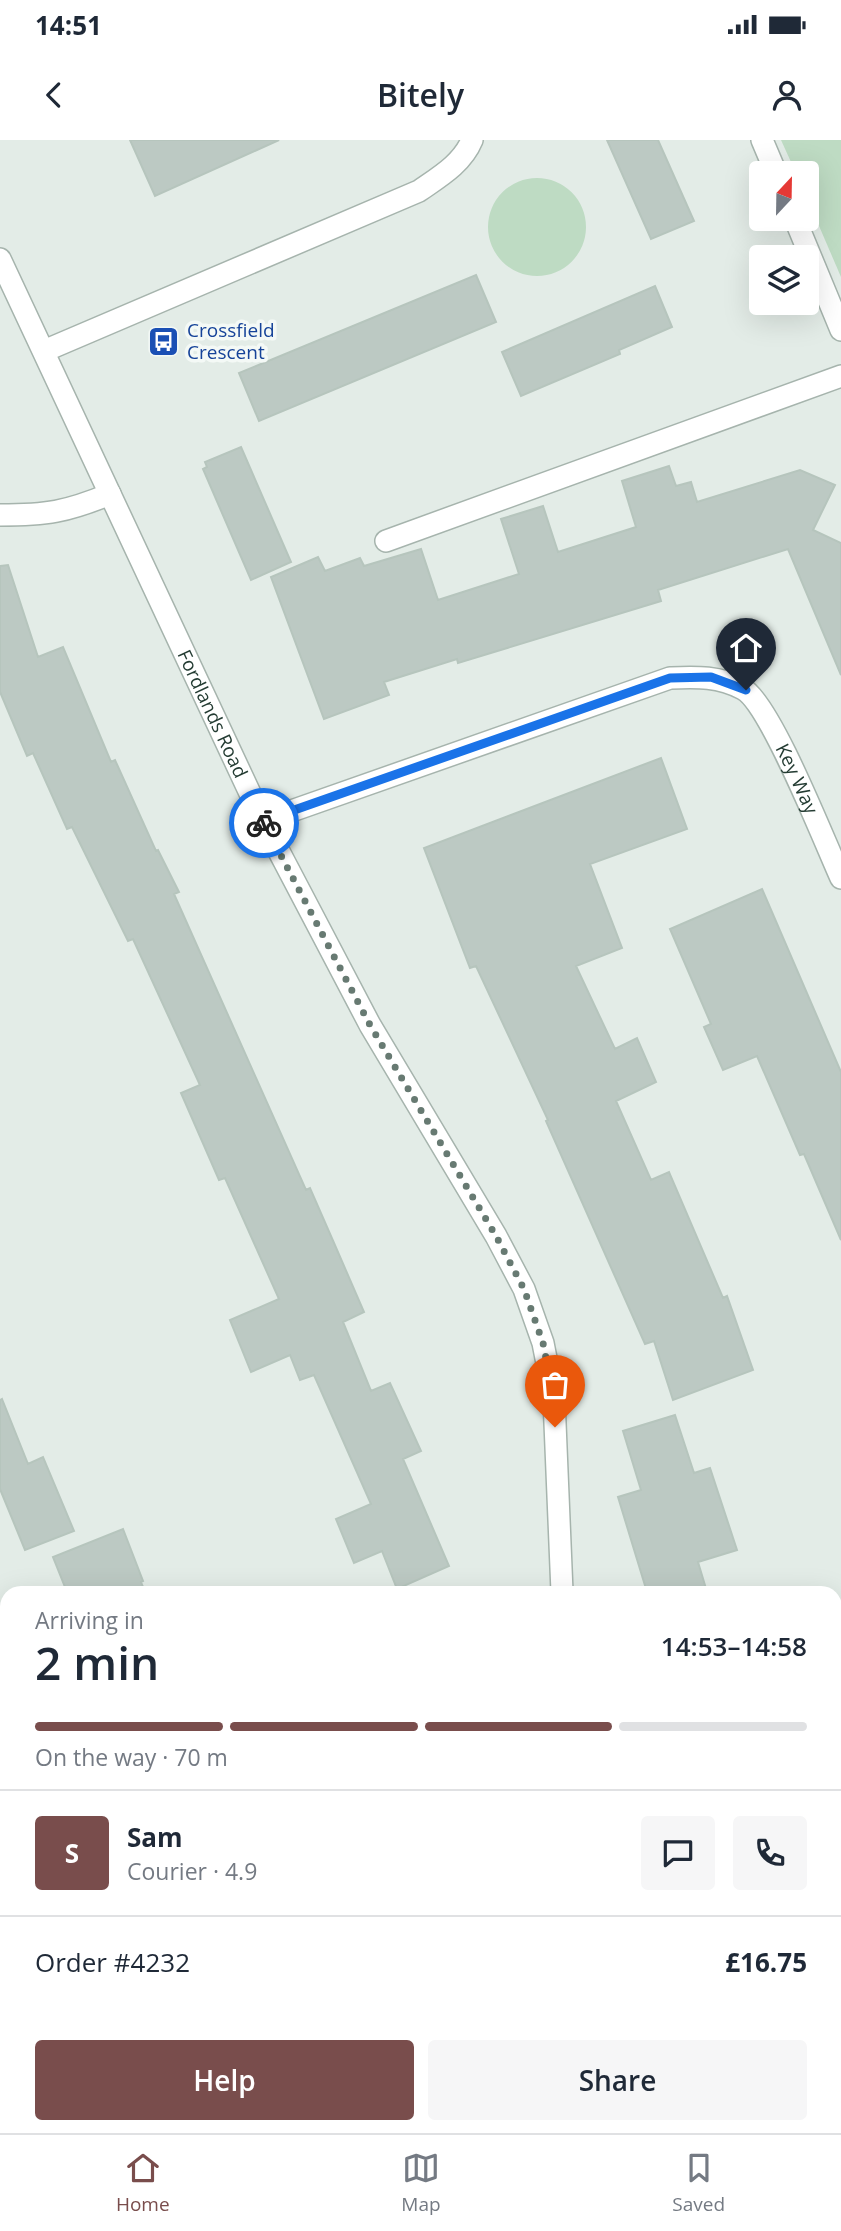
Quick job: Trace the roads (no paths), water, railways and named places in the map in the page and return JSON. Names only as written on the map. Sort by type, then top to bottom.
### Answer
[{"type":"street","points":[[44,351],[419,191],[447,172],[467,151],[472,140]]},
{"type":"street","points":[[762,140],[771,161]]},
{"type":"street","points":[[800,231],[841,330]]},
{"type":"street","name":"Fordlands Road","points":[[0,259],[263,821],[370,1025],[496,1236],[524,1289],[543,1343],[554,1399],[562,1586]]},
{"type":"street","points":[[386,541],[841,376]]},
{"type":"street","points":[[0,515],[41,515],[72,509],[110,494]]},
{"type":"street","name":"Key Way","points":[[263,821],[670,678],[711,677],[746,690],[772,724],[841,878]]},
{"type":"place","name":"Crossfield Crescent","points":[[164,341]]}]
